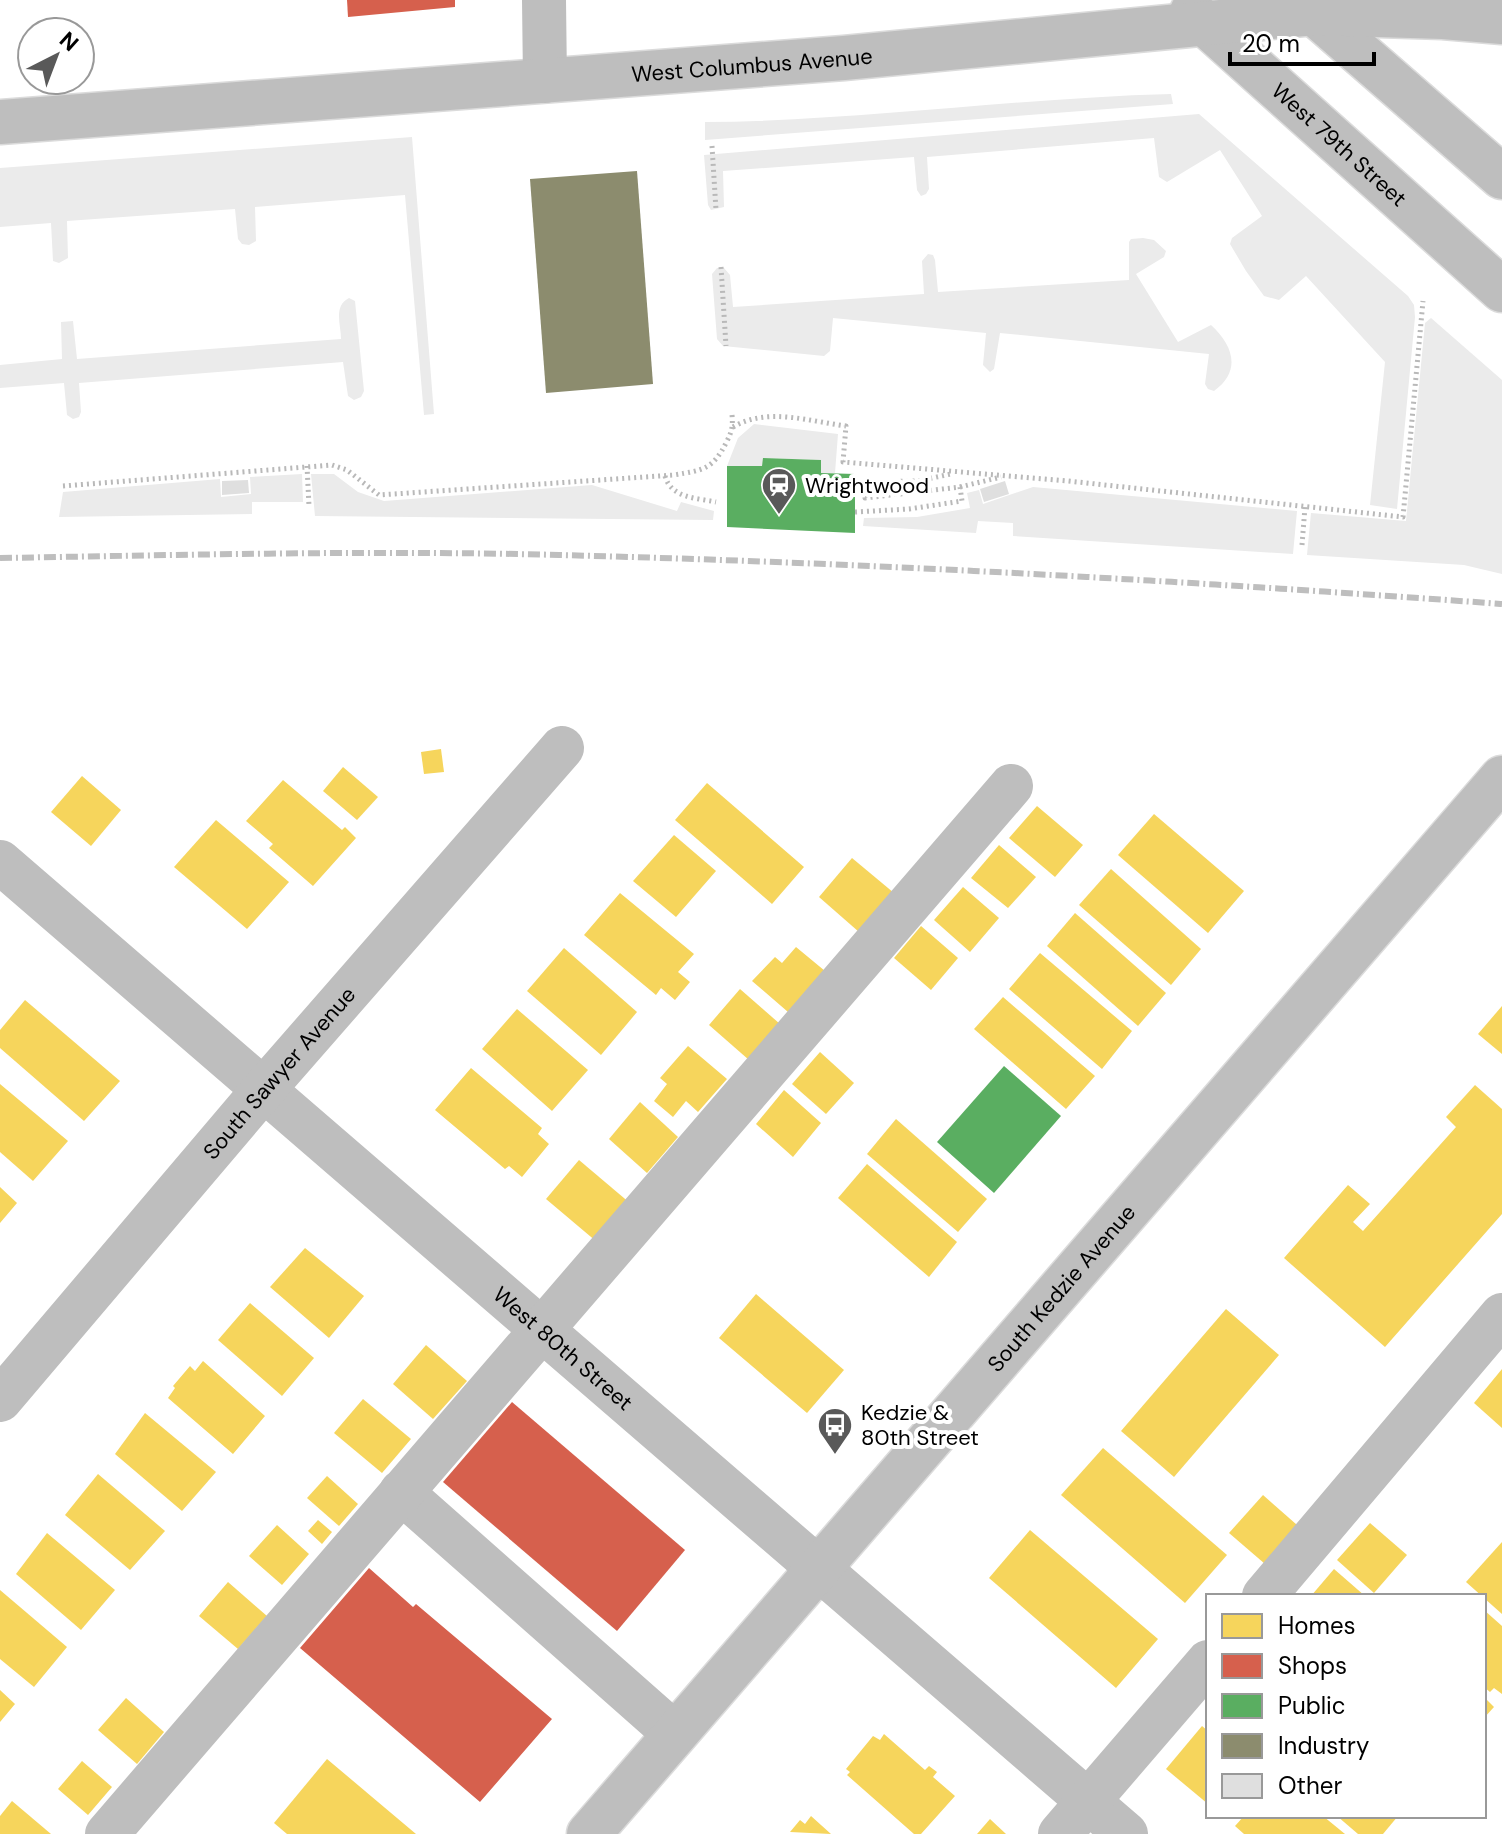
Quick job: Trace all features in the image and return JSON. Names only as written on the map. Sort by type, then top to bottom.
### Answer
[{"type":"main road","points":[[544,0],[545,81]]},
{"type":"main road","points":[[1307,7],[1502,177]]},
{"type":"main road","name":"West Columbus Avenue","points":[[0,122],[844,58],[1191,12],[1307,7],[1502,22]]},
{"type":"main road","name":"West 79th Street","points":[[1191,12],[1502,290]]},
{"type":"main road","name":"South Sawyer Avenue","points":[[0,1400],[264,1089],[562,748]]},
{"type":"main road","name":"South Kedzie Avenue","points":[[589,1834],[1502,778]]},
{"type":"main road","points":[[107,1834],[1011,786]]},
{"type":"main road","name":"West 80th Street","points":[[0,862],[1126,1834]]},
{"type":"main road","points":[[1266,1594],[1502,1315]]},
{"type":"main road","points":[[401,1492],[675,1734]]},
{"type":"main road","points":[[1060,1834],[1206,1664]]},
{"type":"path","points":[[712,146],[716,210]]},
{"type":"path","points":[[721,267],[726,346]]},
{"type":"path","points":[[733,427],[766,415],[846,426],[843,462],[1403,517],[1423,301]]},
{"type":"path","points":[[63,486],[332,465],[347,470],[379,495],[665,476],[699,470],[718,460],[733,427],[732,415]]},
{"type":"path","points":[[307,466],[309,506]]},
{"type":"path","points":[[960,472],[918,481],[864,482],[865,498],[960,487],[1007,476]]},
{"type":"path","points":[[665,476],[674,492],[716,502]]},
{"type":"path","points":[[855,512],[909,509],[962,501],[960,487]]},
{"type":"path","points":[[1302,545],[1305,507]]},
{"type":"shaded area","points":[[1171,94],[1173,104],[705,140],[705,122],[822,118]]},
{"type":"shaded area","points":[[1199,114],[1408,296],[1414,305],[1397,509],[1370,505],[1385,362],[1306,276],[1279,300],[1264,296],[1230,244],[1232,238],[1262,216],[1220,150],[1167,182],[1159,177],[1154,138],[927,157],[929,189],[921,196],[917,190],[914,157],[723,171],[724,207],[711,210],[708,205],[704,155]]},
{"type":"shaded area","points":[[412,137],[434,414],[424,415],[405,195],[255,207],[256,241],[249,245],[242,244],[238,239],[235,209],[67,221],[68,258],[59,263],[53,261],[51,223],[0,227],[0,168]]},
{"type":"shaded area","points":[[1143,238],[1154,240],[1166,251],[1164,257],[1136,274],[1178,342],[1211,325],[1229,349],[1231,367],[1223,383],[1214,391],[1205,384],[1209,354],[1000,333],[994,369],[990,372],[983,365],[986,333],[833,318],[830,351],[824,356],[723,346],[717,339],[712,274],[717,268],[724,268],[730,275],[733,307],[924,294],[922,261],[928,254],[933,255],[935,260],[938,292],[1129,280],[1129,242]]},
{"type":"shaded area","points":[[349,298],[355,301],[364,391],[361,397],[354,400],[348,396],[343,362],[79,383],[81,412],[79,417],[73,419],[67,415],[64,383],[0,388],[0,365],[62,359],[61,322],[73,321],[77,359],[341,339],[339,311]]},
{"type":"shaded area","points":[[1431,318],[1502,380],[1502,574],[1464,565],[1307,555],[1311,513],[1406,521],[1425,323]]},
{"type":"shaded area","points":[[754,424],[838,434],[835,473],[821,473],[820,460],[764,458],[762,466],[727,466],[738,438]]},
{"type":"shaded area","points":[[302,474],[303,502],[252,502],[252,514],[59,517],[63,492],[220,479],[221,497],[251,494],[250,477]]},
{"type":"shaded area","points":[[311,474],[334,474],[358,492],[384,501],[592,485],[677,511],[681,502],[714,511],[713,520],[315,516]]},
{"type":"shaded area","points":[[1033,487],[1297,511],[1293,554],[1013,536],[1013,523],[978,521],[976,533],[863,526],[864,518],[917,517],[970,508],[967,493],[979,490],[983,504]]},
{"type":"building: Homes","points":[[441,749],[444,772],[424,774],[421,752]]},
{"type":"building: Homes","points":[[343,767],[378,797],[357,820],[323,791]]},
{"type":"building: Homes","points":[[82,776],[121,810],[91,846],[51,812]]},
{"type":"building: Homes","points":[[283,780],[342,830],[345,827],[356,838],[313,886],[269,848],[273,844],[246,821]]},
{"type":"building: Homes","points":[[707,783],[804,867],[772,904],[675,820]]},
{"type":"building: Homes","points":[[1037,806],[1083,845],[1055,877],[1009,838]]},
{"type":"building: Homes","points":[[1154,814],[1244,891],[1208,933],[1118,855]]},
{"type":"building: Homes","points":[[216,820],[289,882],[247,929],[174,867]]},
{"type":"building: Homes","points":[[674,835],[716,871],[676,917],[633,881]]},
{"type":"building: Homes","points":[[999,845],[1036,877],[1008,908],[971,878]]},
{"type":"building: Homes","points":[[852,858],[894,893],[859,932],[819,897]]},
{"type":"building: Homes","points":[[1111,869],[1201,949],[1171,985],[1079,905]]},
{"type":"building: Homes","points":[[963,887],[999,918],[970,952],[934,920]]},
{"type":"building: Homes","points":[[620,893],[694,954],[678,972],[690,982],[675,1000],[661,988],[656,995],[584,935]]},
{"type":"building: Homes","points":[[1075,913],[1166,993],[1138,1026],[1047,946]]},
{"type":"building: Homes","points":[[921,926],[958,958],[931,990],[894,958]]},
{"type":"building: Homes","points":[[796,947],[825,971],[788,1012],[752,981],[775,957],[782,963]]},
{"type":"building: Homes","points":[[564,948],[637,1012],[601,1055],[527,991]]},
{"type":"building: Homes","points":[[1040,953],[1132,1031],[1102,1069],[1009,989]]},
{"type":"building: Homes","points":[[740,989],[780,1024],[749,1060],[709,1025]]},
{"type":"building: Homes","points":[[1003,997],[1095,1076],[1066,1109],[974,1029]]},
{"type":"building: Homes","points":[[25,1000],[120,1081],[84,1121],[0,1048],[0,1030]]},
{"type":"building: Homes","points":[[1502,1006],[1502,1054],[1478,1034]]},
{"type":"building: Homes","points":[[517,1009],[588,1070],[552,1111],[482,1049]]},
{"type":"building: Homes","points":[[688,1046],[727,1079],[698,1112],[686,1101],[673,1117],[654,1101],[667,1084],[660,1078]]},
{"type":"building: Homes","points":[[820,1052],[854,1083],[826,1114],[792,1084]]},
{"type":"building: Homes","points":[[471,1068],[542,1128],[538,1134],[549,1144],[522,1177],[509,1166],[505,1169],[435,1110]]},
{"type":"building: Homes","points":[[0,1084],[68,1141],[33,1181],[0,1152]]},
{"type":"building: Homes","points":[[1475,1085],[1502,1109],[1502,1214],[1385,1347],[1284,1258],[1348,1185],[1370,1204],[1353,1222],[1363,1231],[1456,1127],[1446,1117]]},
{"type":"building: Homes","points":[[784,1090],[821,1123],[793,1157],[756,1124]]},
{"type":"building: Homes","points":[[640,1102],[678,1137],[647,1173],[609,1139]]},
{"type":"building: Homes","points":[[896,1119],[987,1199],[958,1232],[867,1154]]},
{"type":"building: Homes","points":[[579,1160],[631,1204],[597,1242],[546,1199]]},
{"type":"building: Homes","points":[[867,1164],[957,1242],[929,1277],[838,1198]]},
{"type":"building: Homes","points":[[0,1187],[17,1203],[0,1223]]},
{"type":"building: Homes","points":[[305,1248],[364,1296],[329,1338],[270,1287]]},
{"type":"building: Homes","points":[[756,1294],[844,1370],[807,1413],[719,1338]]},
{"type":"building: Homes","points":[[250,1303],[314,1358],[282,1396],[218,1340]]},
{"type":"building: Homes","points":[[1226,1309],[1279,1355],[1174,1477],[1121,1431]]},
{"type":"building: Homes","points":[[426,1345],[467,1381],[433,1419],[393,1384]]},
{"type":"building: Homes","points":[[203,1361],[265,1416],[233,1454],[168,1398],[175,1388],[173,1386],[190,1366],[195,1371]]},
{"type":"building: Homes","points":[[1502,1369],[1502,1428],[1474,1403]]},
{"type":"building: Homes","points":[[363,1399],[411,1439],[382,1473],[334,1433]]},
{"type":"building: Homes","points":[[145,1413],[216,1472],[182,1511],[115,1454]]},
{"type":"building: Homes","points":[[1103,1448],[1227,1555],[1185,1603],[1061,1495]]},
{"type":"building: Homes","points":[[98,1474],[165,1531],[130,1570],[65,1515]]},
{"type":"building: Homes","points":[[327,1476],[358,1504],[339,1526],[307,1498]]},
{"type":"building: Homes","points":[[1263,1495],[1305,1532],[1272,1570],[1229,1533]]},
{"type":"building: Homes","points":[[318,1520],[332,1532],[322,1544],[308,1531]]},
{"type":"building: Homes","points":[[1370,1523],[1407,1555],[1374,1593],[1337,1560]]},
{"type":"building: Homes","points":[[277,1525],[309,1554],[282,1585],[249,1556]]},
{"type":"building: Homes","points":[[1030,1530],[1158,1639],[1116,1688],[989,1578]]},
{"type":"building: Homes","points":[[47,1533],[115,1590],[81,1630],[16,1574]]},
{"type":"building: Homes","points":[[1502,1542],[1502,1614],[1486,1600],[1486,1594],[1480,1594],[1466,1582]]},
{"type":"building: Homes","points":[[1334,1569],[1363,1594],[1313,1594]]},
{"type":"building: Homes","points":[[228,1582],[267,1616],[238,1649],[199,1616]]},
{"type":"building: Homes","points":[[0,1590],[67,1647],[34,1687],[0,1659]]},
{"type":"building: Homes","points":[[1486,1612],[1502,1626],[1502,1694],[1494,1688],[1490,1692],[1486,1689]]},
{"type":"building: Homes","points":[[0,1690],[15,1704],[0,1722]]},
{"type":"building: Homes","points":[[126,1698],[164,1732],[137,1764],[98,1730]]},
{"type":"building: Homes","points":[[1486,1699],[1494,1707],[1486,1716]]},
{"type":"building: Homes","points":[[1202,1726],[1206,1729],[1206,1802],[1166,1769]]},
{"type":"building: Homes","points":[[884,1734],[925,1770],[929,1766],[937,1772],[933,1777],[955,1796],[921,1834],[914,1834],[847,1775],[850,1772],[846,1769],[873,1736],[880,1740]]},
{"type":"building: Homes","points":[[327,1759],[416,1834],[287,1834],[274,1823]]},
{"type":"building: Homes","points":[[82,1761],[112,1787],[88,1815],[58,1789]]},
{"type":"building: Homes","points":[[12,1801],[51,1834],[0,1834],[0,1816]]},
{"type":"building: Homes","points":[[811,1816],[831,1834],[790,1832],[800,1820],[805,1824]]},
{"type":"building: Homes","points":[[1242,1818],[1325,1818],[1345,1834],[1244,1834],[1235,1826]]},
{"type":"building: Homes","points":[[1339,1818],[1396,1818],[1383,1834],[1358,1834]]},
{"type":"building: Homes","points":[[990,1819],[1006,1834],[977,1834]]},
{"type":"building: Shops","points":[[347,0],[455,0],[455,7],[348,17]]},
{"type":"building: Shops","points":[[512,1402],[685,1550],[617,1631],[443,1482]]},
{"type":"building: Shops","points":[[369,1568],[552,1719],[480,1802],[300,1648]]},
{"type":"building: Public","points":[[763,458],[821,460],[821,473],[855,474],[855,533],[727,527],[727,466],[762,466]]},
{"type":"building: Public","points":[[1004,1066],[1061,1116],[994,1193],[937,1142]]},
{"type":"building: Industry","points":[[637,171],[653,384],[546,393],[530,179]]},
{"type":"building: Other","points":[[248,480],[249,493],[222,495],[222,481]]},
{"type":"building: Other","points":[[1005,481],[1009,494],[984,502],[980,489]]},
{"type":"railway","points":[[0,558],[419,553],[677,558],[1031,574],[1502,604]]},
{"type":"place","name":"Wrightwood","points":[[779,516]]},
{"type":"place","name":"Kedzie & 80th Street","points":[[835,1456]]}]
